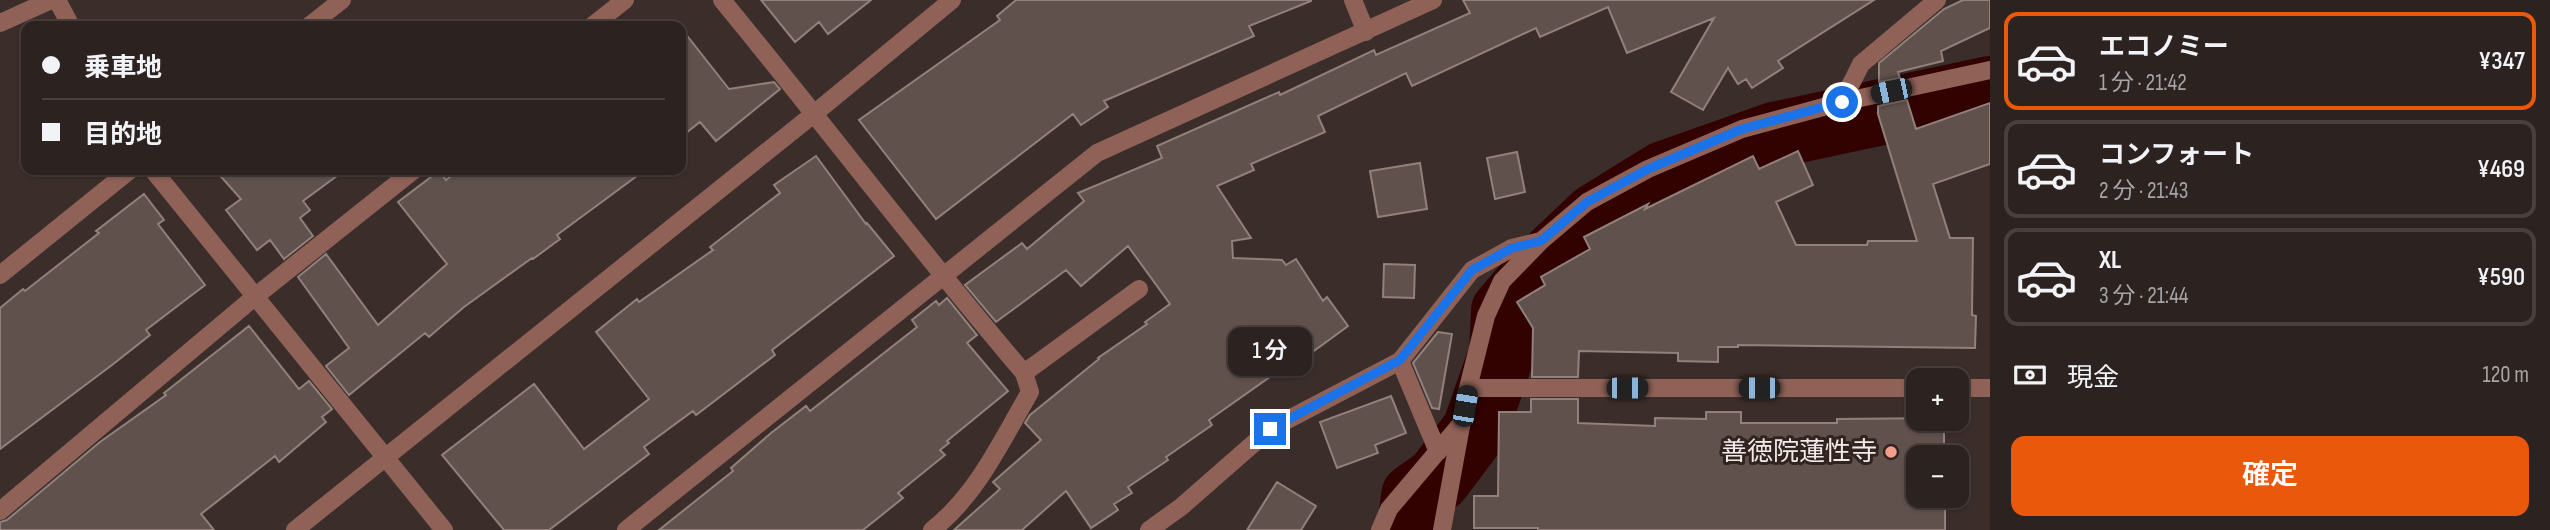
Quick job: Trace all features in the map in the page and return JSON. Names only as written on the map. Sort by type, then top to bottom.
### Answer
[{"type":"street","points":[[0,23],[51,0]]},
{"type":"street","points":[[57,0],[68,21]]},
{"type":"street","points":[[315,21],[342,0]]},
{"type":"street","points":[[598,21],[625,0]]},
{"type":"street","points":[[722,0],[815,113],[943,277],[1024,373],[1030,392],[983,473],[945,520],[932,530]]},
{"type":"street","points":[[295,530],[815,113],[951,0]]},
{"type":"street","points":[[1353,0],[1366,32]]},
{"type":"street","points":[[626,530],[1097,153],[1433,0]]},
{"type":"street","points":[[1842,102],[1861,65],[1937,0]]},
{"type":"street","points":[[1442,530],[1468,388],[1486,316],[1502,281],[1541,241],[1587,202],[1648,169],[1742,129],[1842,102],[1990,70]]},
{"type":"street","points":[[0,275],[124,175]]},
{"type":"street","points":[[157,175],[257,295],[444,530]]},
{"type":"street","points":[[0,511],[257,295],[408,175]]},
{"type":"street","points":[[1149,530],[1181,507],[1270,429],[1400,360],[1472,270],[1512,248],[1541,241]]},
{"type":"street","points":[[1024,373],[1139,289]]},
{"type":"street","points":[[1400,360],[1438,452]]},
{"type":"street","points":[[1468,388],[1906,388]]},
{"type":"street","points":[[1969,388],[1990,388]]},
{"type":"street","points":[[1380,530],[1389,509],[1462,423]]},
{"type":"building","points":[[761,0],[871,0],[828,34],[819,22],[795,42]]},
{"type":"building","points":[[1016,0],[1311,1],[1249,26],[1254,36],[1104,101],[1108,107],[1081,125],[1073,114],[936,219],[859,120],[1000,20],[997,16]]},
{"type":"building","points":[[1463,0],[1874,0],[1778,61],[1783,68],[1752,88],[1746,79],[1738,84],[1728,68],[1703,110],[1671,92],[1714,18],[1627,53],[1608,7],[1540,37],[1536,28],[1412,86],[1406,73],[1318,116],[1325,132],[1251,164],[1254,170],[1217,186],[1251,238],[1232,241],[1233,258],[1282,260],[1286,265],[1296,259],[1323,301],[1327,297],[1348,326],[1314,351],[1311,348],[1209,420],[1212,425],[1128,487],[1132,493],[1114,504],[1118,510],[1091,528],[1066,491],[1022,530],[954,530],[1000,489],[993,482],[1041,440],[1025,423],[1030,415],[1098,358],[1147,324],[1145,322],[1170,304],[1128,246],[1081,286],[1066,270],[996,322],[965,285],[1022,243],[1027,249],[1084,201],[1078,193],[1162,158],[1157,146],[1279,92],[1280,95],[1374,50],[1376,55],[1470,13]]},
{"type":"building","points":[[1963,0],[1990,0],[1990,28],[1941,51],[1943,61],[1898,72],[1900,78],[1879,82],[1879,63],[1944,9]]},
{"type":"building","points":[[686,34],[729,89],[774,82],[780,89],[716,141],[700,122],[686,133]]},
{"type":"building","points":[[1907,100],[1916,129],[1990,103],[1990,164],[1933,184],[1950,238],[1973,238],[1972,315],[1976,316],[1975,348],[1738,345],[1718,347],[1718,362],[1678,361],[1678,353],[1579,351],[1578,377],[1532,377],[1533,328],[1517,302],[1545,285],[1541,277],[1590,249],[1584,237],[1753,156],[1759,169],[1798,151],[1813,185],[1776,202],[1796,245],[1867,245],[1868,241],[1917,241],[1878,114],[1878,106]]},
{"type":"building","points":[[1517,152],[1525,192],[1495,199],[1487,158]]},
{"type":"building","points":[[816,156],[866,224],[894,256],[772,350],[775,355],[696,415],[693,411],[644,447],[649,454],[549,530],[504,530],[442,455],[534,384],[584,449],[649,399],[596,332],[637,299],[639,302],[713,250],[710,247],[780,193],[774,185]]},
{"type":"building","points":[[1420,163],[1427,209],[1378,217],[1370,171]]},
{"type":"building","points":[[219,175],[338,175],[303,201],[310,210],[300,218],[313,236],[284,259],[270,240],[257,250],[226,210],[241,199]]},
{"type":"building","points":[[434,175],[442,175],[446,180],[452,175],[638,175],[557,235],[560,239],[464,307],[429,337],[425,333],[349,395],[326,366],[349,348],[298,277],[326,254],[378,325],[447,264],[398,202]]},
{"type":"building","points":[[144,194],[164,220],[158,224],[205,285],[146,330],[150,335],[0,449],[0,308],[99,233],[96,231]]},
{"type":"building","points":[[1384,264],[1415,265],[1414,298],[1383,297]]},
{"type":"building","points":[[947,298],[977,335],[967,343],[1008,391],[947,441],[949,443],[940,450],[945,455],[898,493],[903,498],[863,530],[659,530],[733,471],[731,468],[771,433],[806,406],[810,411],[917,327],[912,320],[936,301],[939,305]]},
{"type":"building","points":[[249,326],[299,389],[309,381],[332,409],[322,417],[326,422],[279,462],[275,456],[201,514],[214,530],[0,530],[0,522],[7,520],[100,442],[166,395],[164,393]]},
{"type":"building","points":[[1438,332],[1452,334],[1439,409],[1432,408],[1413,363]]},
{"type":"building","points":[[1391,396],[1406,433],[1375,445],[1378,453],[1337,468],[1320,422]]},
{"type":"building","points":[[1531,399],[1578,399],[1578,423],[1655,426],[1655,418],[1706,419],[1706,412],[1741,412],[1741,423],[1837,423],[1837,419],[1906,418],[1906,431],[1944,431],[1944,445],[1906,445],[1906,508],[1945,508],[1945,530],[1474,528],[1474,496],[1498,496],[1499,412],[1531,412]]},
{"type":"building","points":[[1277,482],[1316,506],[1301,530],[1247,530]]},
{"type":"waterway","points":[[1410,530],[1414,496],[1438,479],[1475,430],[1502,353],[1504,311],[1541,268],[1596,216],[1664,174],[1774,135],[1990,89]]},
{"type":"place","name":"善徳院蓮性寺","points":[[1891,452]]},
{"type":"route","points":[[1270,429],[1400,360],[1472,270],[1512,248],[1541,241],[1587,202],[1648,169],[1742,129],[1842,102]]}]
